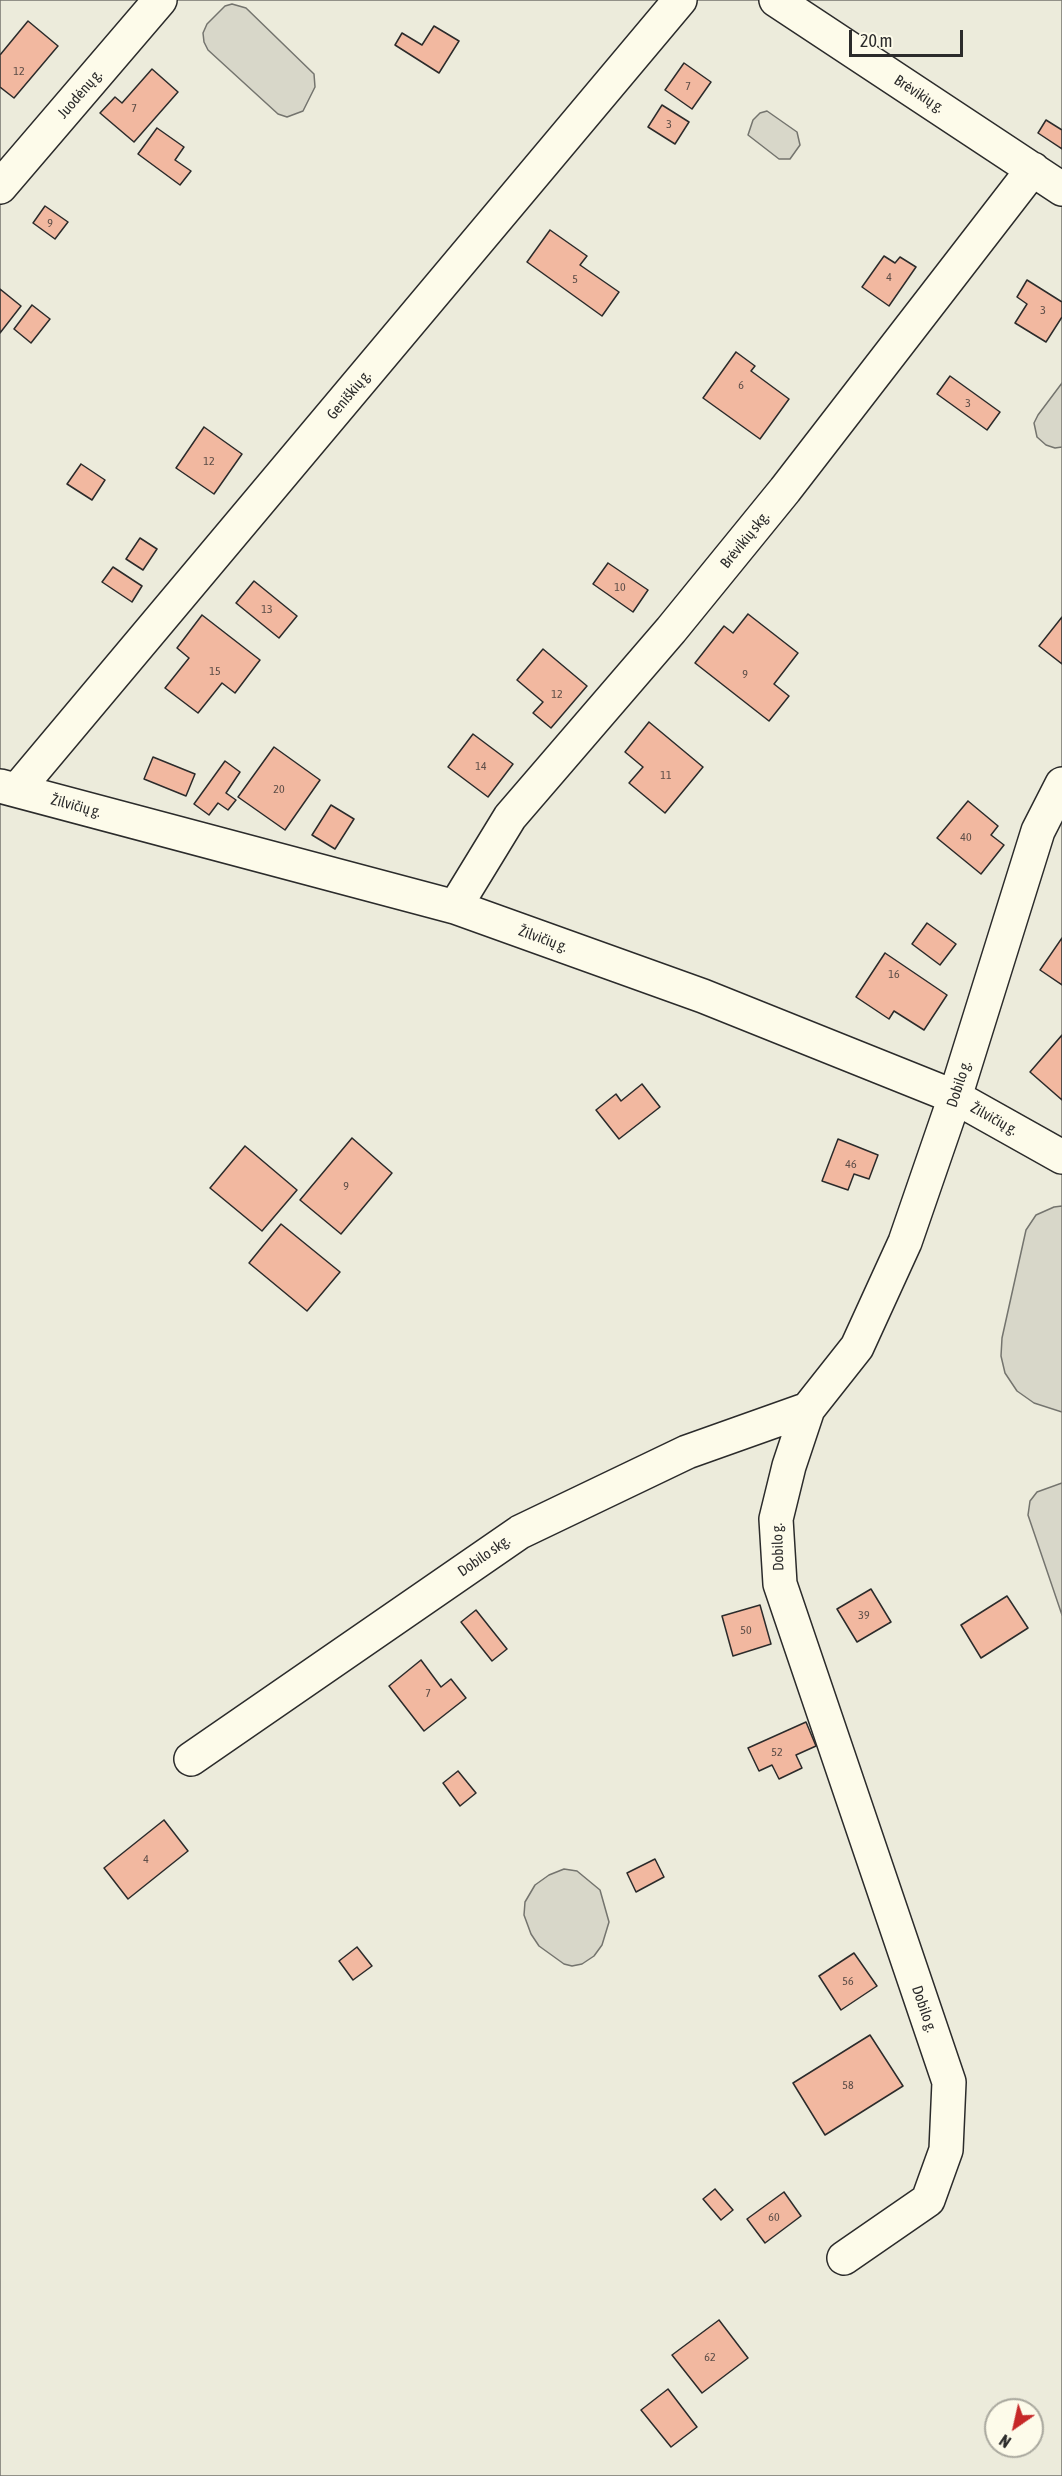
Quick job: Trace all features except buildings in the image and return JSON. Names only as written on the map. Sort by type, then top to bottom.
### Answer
[{"type":"street","name":"Juodėnų g.","points":[[0,187],[160,0]]},
{"type":"street","name":"Geniškių g.","points":[[9,788],[680,0]]},
{"type":"street","name":"Brėvikių g.","points":[[776,0],[1062,189]]},
{"type":"street","name":"Brėvikių skg.","points":[[455,907],[510,817],[671,630],[785,490],[1033,169]]},
{"type":"street","name":"Dobilo g.","points":[[844,2258],[928,2200],[946,2150],[949,2082],[780,1584],[776,1519],[789,1466],[808,1409],[857,1347],[905,1242],[956,1097],[1038,831],[1062,784]]},
{"type":"street","name":"Žilvičių g.","points":[[9,788],[455,907],[704,996],[956,1097],[1062,1157]]},
{"type":"street","name":"Dobilo skg.","points":[[190,1759],[520,1532],[687,1452],[808,1409]]},
{"type":"shaded area","points":[[0,0],[1062,0],[1062,2476],[0,2476]]},
{"type":"shaded area","points":[[232,4],[246,8],[314,74],[315,87],[303,111],[287,117],[278,114],[208,50],[203,33],[207,24],[225,6]]},
{"type":"shaded area","points":[[767,111],[797,132],[800,145],[790,159],[779,159],[748,135],[753,120],[760,113]]},
{"type":"shaded area","points":[[1062,383],[1062,447],[1055,448],[1046,445],[1037,437],[1034,423]]},
{"type":"shaded area","points":[[1062,1206],[1062,1412],[1034,1403],[1017,1391],[1005,1373],[1001,1356],[1002,1338],[1026,1230],[1036,1215]]},
{"type":"shaded area","points":[[1062,1483],[1062,1615],[1028,1515],[1030,1501],[1037,1492]]},
{"type":"shaded area","points":[[564,1869],[577,1871],[600,1890],[609,1922],[602,1945],[594,1956],[582,1964],[572,1966],[564,1964],[539,1946],[531,1934],[524,1915],[525,1902],[535,1885],[549,1875]]}]
